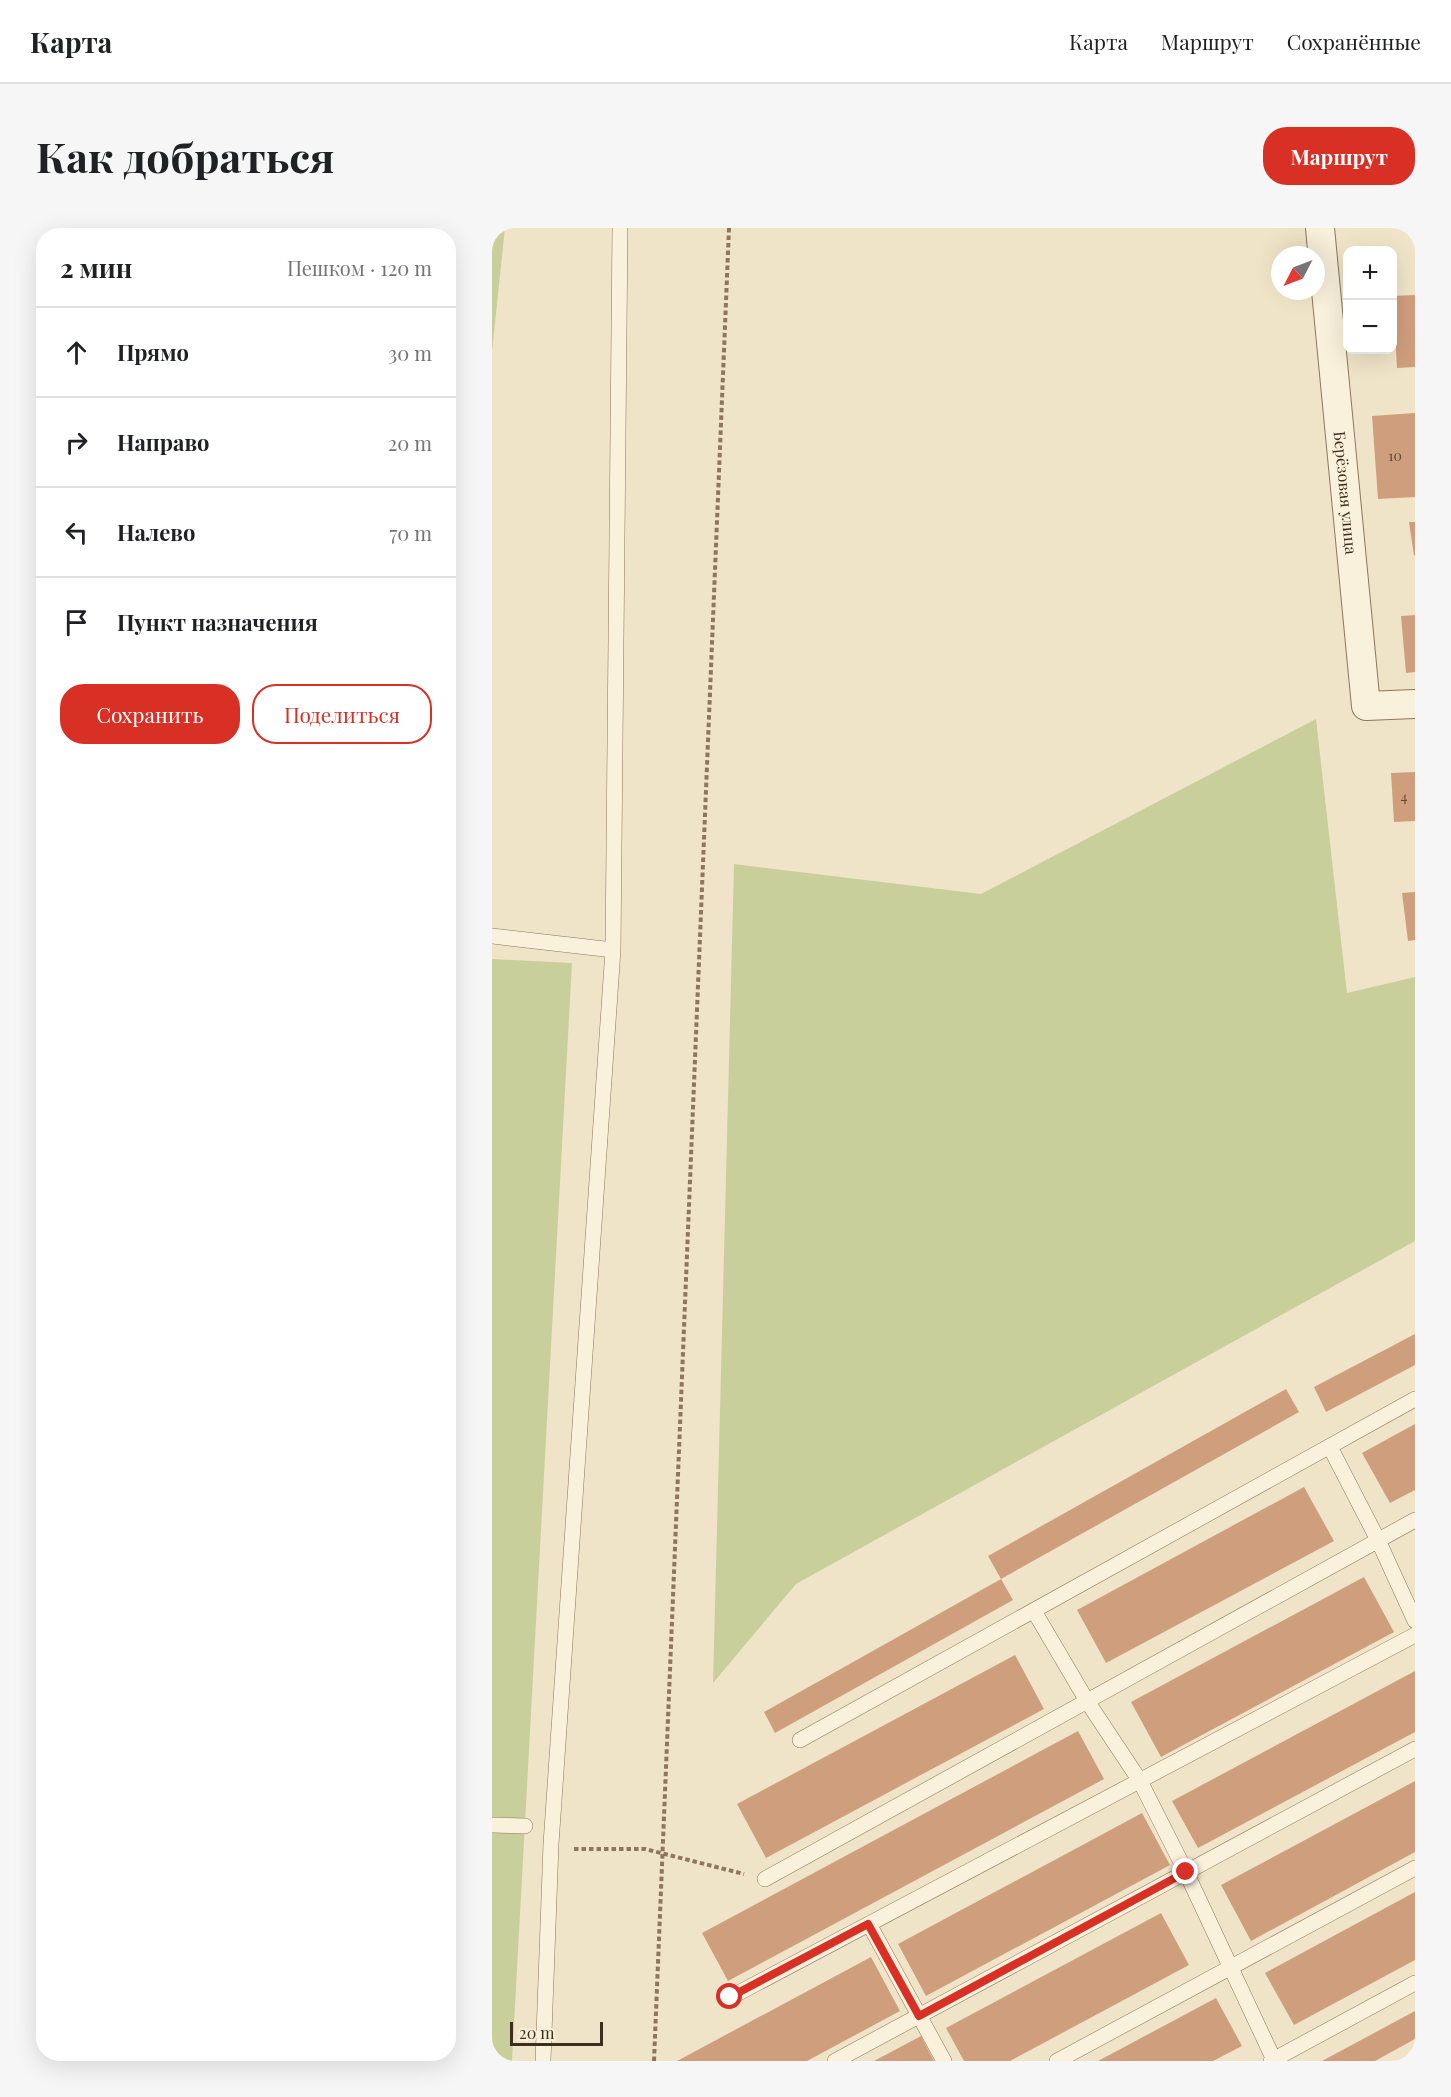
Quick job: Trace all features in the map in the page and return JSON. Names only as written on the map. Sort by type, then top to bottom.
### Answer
[{"type":"street","name":"Берёзовая улица","points":[[1320,228],[1366,706],[1415,704]]},
{"type":"lane","points":[[543,2061],[551,1832],[613,950],[620,228]]},
{"type":"lane","points":[[492,936],[613,950]]},
{"type":"lane","points":[[800,1740],[1415,1399]]},
{"type":"lane","points":[[1330,1447],[1378,1540],[1415,1621]]},
{"type":"lane","points":[[765,1879],[1415,1520]]},
{"type":"lane","points":[[1034,1611],[1087,1701],[1140,1781],[1231,1967],[1272,2060],[1415,1983]]},
{"type":"lane","points":[[730,1997],[1415,1635]]},
{"type":"lane","points":[[835,2061],[1415,1749]]},
{"type":"lane","points":[[492,1825],[525,1826]]},
{"type":"lane","points":[[1057,2061],[1415,1868]]},
{"type":"lane","points":[[868,1924],[944,2061]]},
{"type":"path","points":[[654,2061],[729,228]]},
{"type":"path","points":[[568,1849],[645,1849],[765,1879]]},
{"type":"green space","points":[[492,228],[505,228],[492,352]]},
{"type":"green space","points":[[1316,719],[1347,993],[1415,977],[1415,1241],[796,1584],[713,1683],[734,864],[981,894]]},
{"type":"green space","points":[[492,959],[572,963],[512,2061],[492,2061]]},
{"type":"building","points":[[1415,295],[1415,367],[1397,368],[1397,296]]},
{"type":"building","points":[[1415,413],[1415,497],[1378,499],[1372,416]]},
{"type":"building","points":[[1409,522],[1415,522],[1414,556]]},
{"type":"building","points":[[1415,615],[1415,672],[1406,673],[1401,616]]},
{"type":"building","points":[[1415,772],[1415,821],[1394,822],[1391,773]]},
{"type":"building","points":[[1415,892],[1415,940],[1408,941],[1402,893]]},
{"type":"building","points":[[1415,1334],[1415,1365],[1326,1412],[1314,1387]]},
{"type":"building","points":[[1286,1389],[1299,1412],[1001,1579],[988,1556]]},
{"type":"building","points":[[1415,1424],[1415,1490],[1390,1503],[1362,1453]]},
{"type":"building","points":[[1304,1487],[1334,1541],[1106,1663],[1077,1610]]},
{"type":"building","points":[[1364,1577],[1394,1632],[1161,1757],[1131,1702]]},
{"type":"building","points":[[1001,1579],[1013,1600],[775,1733],[764,1712]]},
{"type":"building","points":[[1015,1655],[1044,1709],[766,1858],[737,1804]]},
{"type":"building","points":[[1415,1671],[1415,1732],[1198,1848],[1172,1801]]},
{"type":"building","points":[[1078,1731],[1104,1779],[728,1981],[702,1933]]},
{"type":"building","points":[[1415,1781],[1415,1852],[1251,1941],[1221,1885]]},
{"type":"building","points":[[1142,1813],[1170,1865],[926,1996],[898,1944]]},
{"type":"building","points":[[1415,1892],[1415,1960],[1294,2025],[1265,1973]]},
{"type":"building","points":[[1161,1913],[1189,1965],[1010,2061],[964,2061],[946,2028]]},
{"type":"building","points":[[871,1957],[900,2011],[807,2061],[677,2061]]},
{"type":"building","points":[[1216,1998],[1242,2046],[1213,2061],[1098,2061]]},
{"type":"building","points":[[1415,2011],[1415,2039],[1375,2061],[1322,2061]]},
{"type":"building","points":[[921,2036],[934,2061],[874,2061]]},
{"type":"route","points":[[730,1997],[868,1924],[919,2016],[1186,1872]]}]
